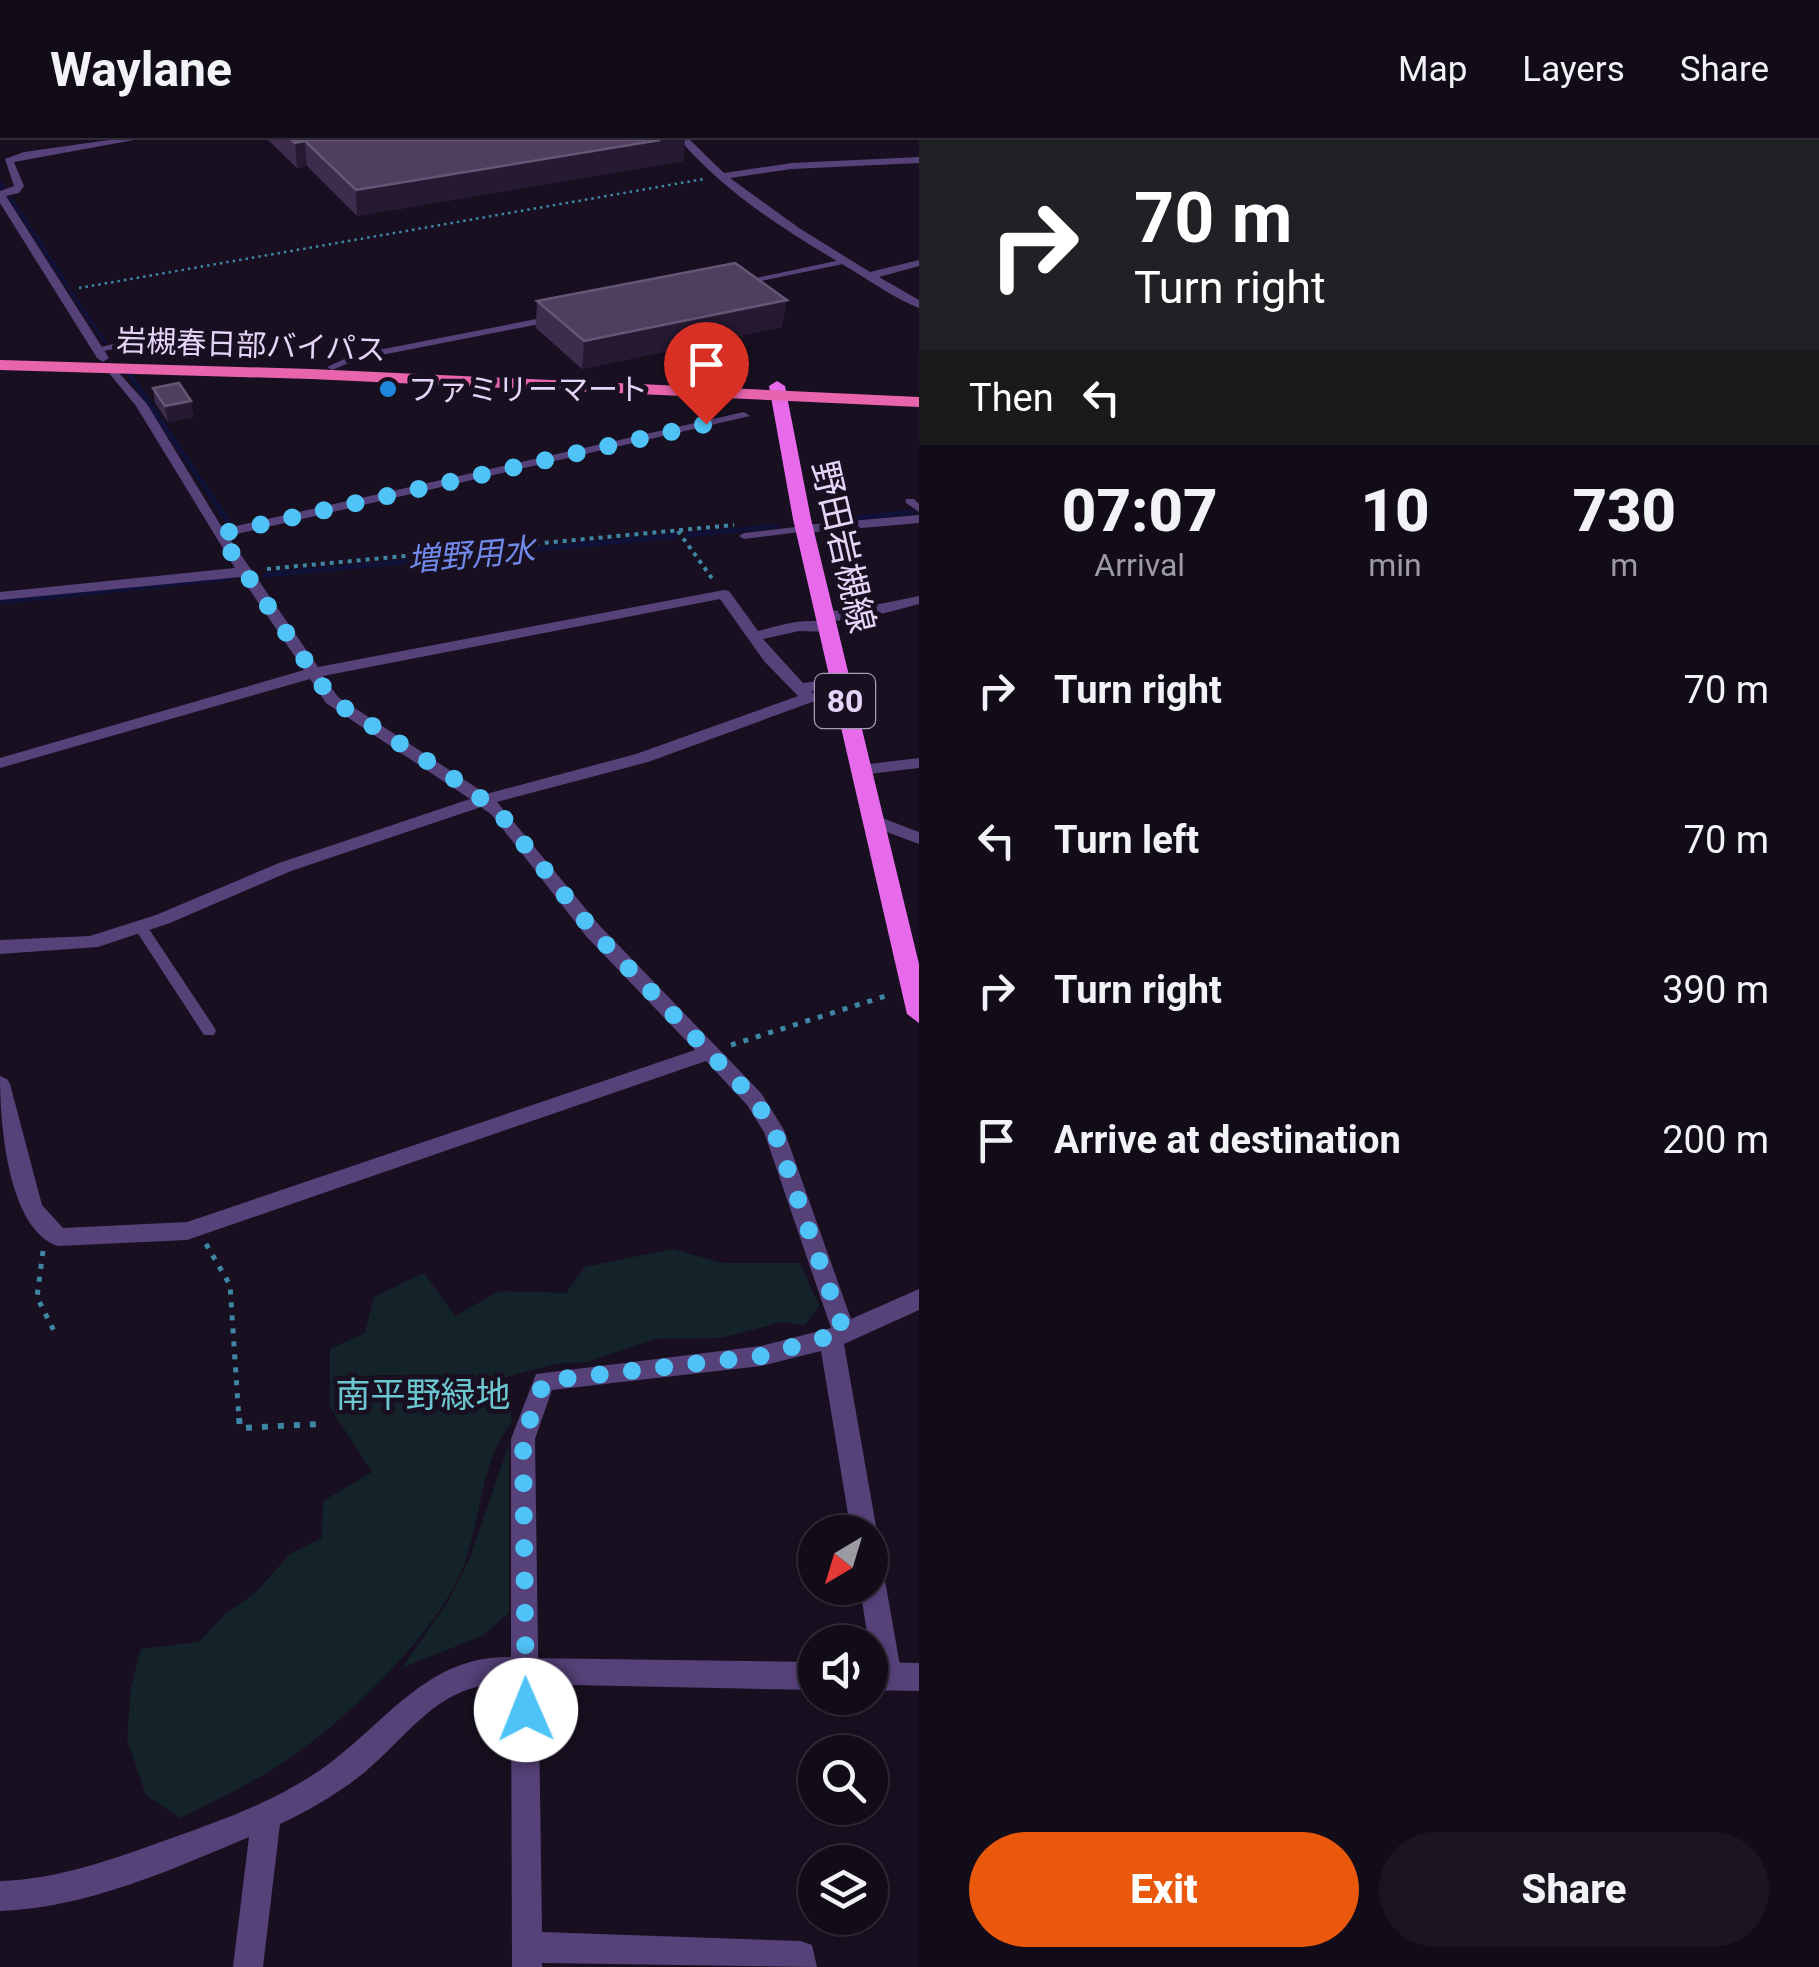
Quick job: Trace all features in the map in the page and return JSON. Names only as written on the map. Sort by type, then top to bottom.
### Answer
[{"type":"highway","name":"岩槻春日部バイパス","points":[[0,356],[107,355],[919,402]]},
{"type":"highway","name":"岩槻春日部バイパス","points":[[0,364],[107,355],[777,391],[919,392]]},
{"type":"main road","name":"野田岩槻線","points":[[777,391],[804,529],[919,1014]]},
{"type":"street","points":[[128,140],[24,155],[9,161],[19,186],[15,191],[0,194],[60,292],[141,404],[219,534],[332,700],[484,800],[509,824],[593,931],[754,1099],[774,1130],[837,1336],[862,1515]]},
{"type":"street","points":[[684,140],[722,176],[868,276],[919,305]]},
{"type":"street","points":[[722,176],[792,166],[919,160]]},
{"type":"street","points":[[868,276],[919,263]]},
{"type":"street","points":[[219,534],[744,416]]},
{"type":"street","points":[[804,529],[919,519]]},
{"type":"street","points":[[0,596],[244,572]]},
{"type":"street","points":[[0,764],[312,673],[724,594],[770,658],[809,698],[642,758],[484,800],[285,867],[91,942],[0,947]]},
{"type":"street","points":[[756,636],[919,600]]},
{"type":"street","points":[[798,688],[841,683]]},
{"type":"street","points":[[862,770],[919,764]]},
{"type":"street","points":[[874,821],[919,838]]},
{"type":"street","points":[[0,1084],[32,1209],[58,1237],[188,1231],[711,1052]]},
{"type":"street","points":[[802,1967],[801,1956],[527,1957],[523,1439],[544,1381],[761,1356],[837,1336],[919,1299]]},
{"type":"street","points":[[0,1896],[76,1887],[266,1818],[343,1772],[407,1710],[445,1683],[482,1671],[798,1676]]},
{"type":"street","points":[[888,1677],[919,1677]]},
{"type":"street","points":[[248,1967],[266,1818]]},
{"type":"lane","points":[[732,284],[846,261]]},
{"type":"lane","points":[[332,367],[353,358],[560,318]]},
{"type":"lane","points":[[746,530],[804,529]]},
{"type":"lane","points":[[140,926],[209,1031]]},
{"type":"path","points":[[60,292],[722,176]]},
{"type":"path","points":[[244,572],[678,531],[746,530]]},
{"type":"path","points":[[678,531],[724,594]]},
{"type":"path","points":[[711,1052],[913,987]]},
{"type":"path","points":[[46,1224],[37,1298],[55,1333]]},
{"type":"path","points":[[188,1231],[205,1242],[230,1285],[240,1428],[321,1424]]},
{"type":"green space","name":"南平野緑地","points":[[672,1249],[723,1263],[800,1263],[819,1306],[805,1325],[782,1322],[721,1338],[655,1339],[587,1362],[555,1364],[506,1377],[512,1422],[493,1456],[468,1553],[447,1598],[404,1655],[321,1735],[247,1784],[180,1818],[146,1795],[127,1739],[131,1687],[141,1649],[199,1642],[225,1614],[255,1593],[290,1554],[322,1538],[323,1501],[372,1472],[330,1407],[330,1349],[365,1333],[374,1297],[424,1273],[455,1316],[499,1291],[566,1293],[585,1267]]},
{"type":"green space","points":[[509,1444],[509,1613],[482,1636],[402,1668],[449,1600],[469,1560]]},
{"type":"building","points":[[292,140],[660,140],[356,190],[305,141]]},
{"type":"building","points":[[735,263],[787,300],[584,341],[537,301]]},
{"type":"building","points":[[179,383],[191,401],[165,406],[153,388]]},
{"type":"waterway","points":[[0,183],[3,188]]},
{"type":"waterway","points":[[11,199],[69,288]]},
{"type":"waterway","points":[[71,292],[105,342]]},
{"type":"waterway","points":[[128,372],[227,520]]},
{"type":"waterway","name":"増野用水","points":[[827,521],[913,512]]},
{"type":"waterway","name":"増野用水","points":[[688,535],[776,526]]},
{"type":"waterway","name":"増野用水","points":[[265,575],[675,536]]},
{"type":"waterway","points":[[0,602],[230,578]]},
{"type":"place","name":"ファミリーマート","points":[[388,389]]},
{"type":"route","points":[[526,1710],[523,1439],[544,1381],[761,1356],[844,1332],[774,1130],[754,1099],[593,931],[498,811],[332,700],[219,534],[706,424]]}]
